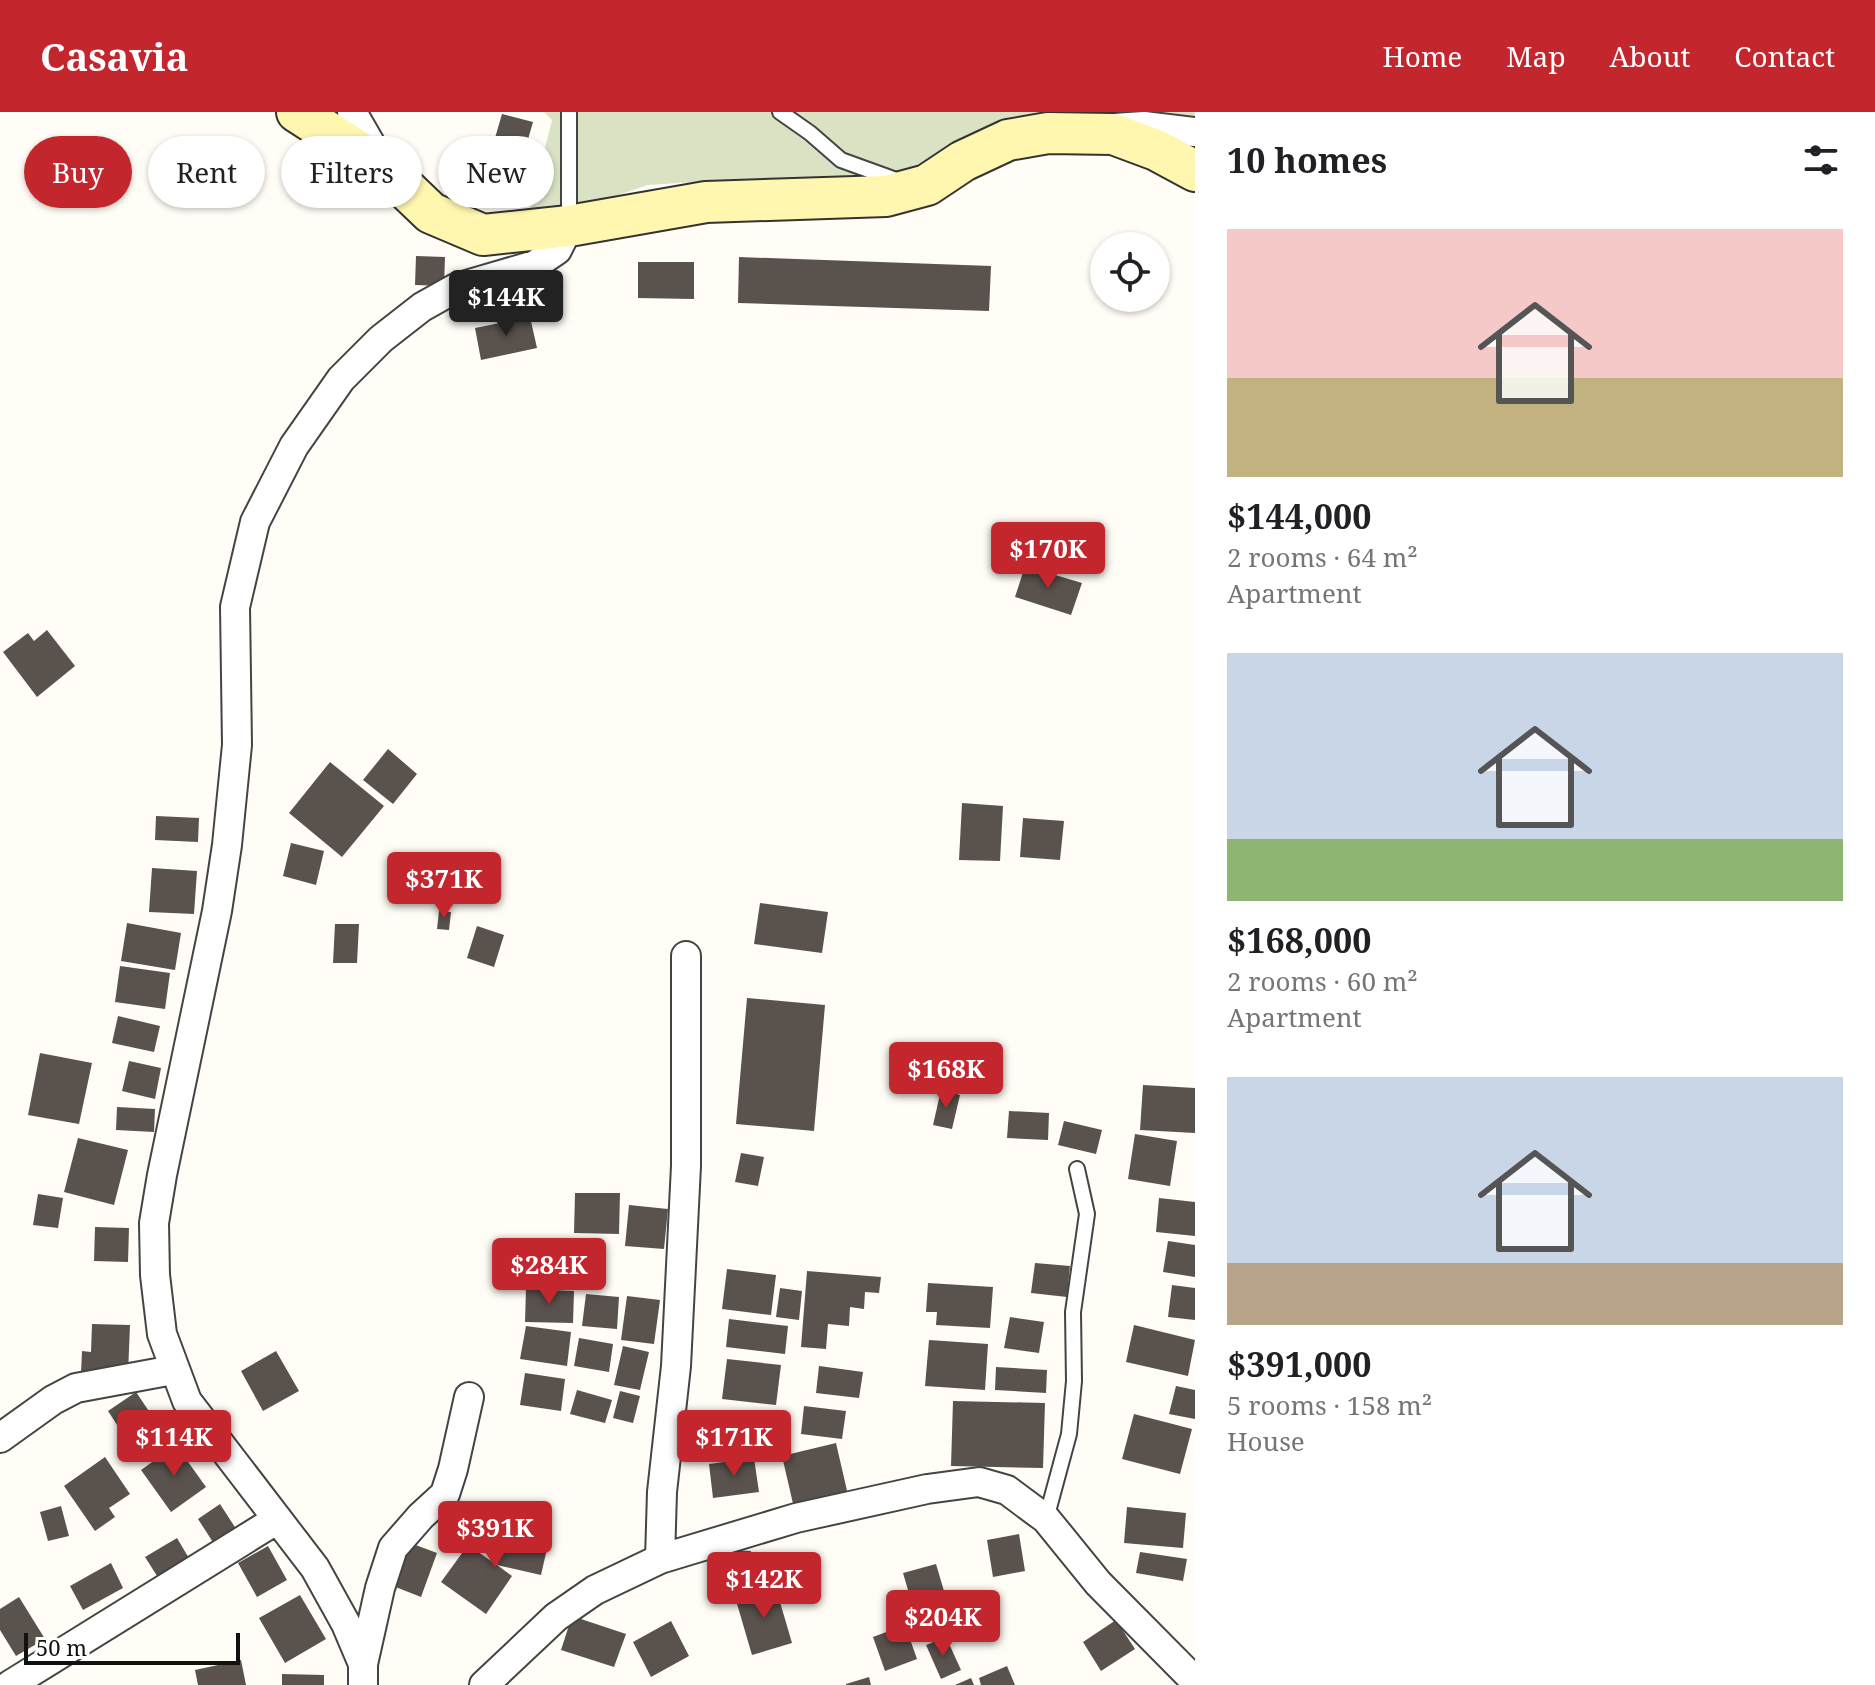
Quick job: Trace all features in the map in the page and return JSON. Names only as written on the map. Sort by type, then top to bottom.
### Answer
[{"type":"street","points":[[297,112],[334,136]]},
{"type":"street","points":[[352,112],[366,136]]},
{"type":"street","points":[[1102,134],[1117,126],[1195,132]]},
{"type":"street","points":[[422,204],[431,213],[483,235],[569,226],[706,202],[886,196],[927,185],[963,161],[1008,140],[1048,133],[1113,134],[1156,150],[1195,171]]},
{"type":"street","points":[[363,1675],[346,1624],[315,1568],[187,1401],[162,1334],[155,1275],[154,1223],[173,1113],[217,911],[227,845],[237,745],[235,607],[255,522],[294,446],[341,379],[381,339],[422,307],[456,288],[535,265],[557,250],[569,226]]},
{"type":"street","points":[[660,1559],[662,1492],[676,1366],[685,1181],[686,956]]},
{"type":"street","points":[[0,1438],[53,1400],[76,1388],[173,1370]]},
{"type":"street","points":[[363,1675],[380,1588],[393,1548],[445,1494],[469,1397]]},
{"type":"street","points":[[484,1685],[556,1617],[595,1590],[660,1559],[796,1518],[927,1489],[979,1482],[1007,1490],[1046,1519],[1098,1583],[1195,1681]]},
{"type":"street","points":[[10,1685],[276,1520]]},
{"type":"lane","points":[[569,112],[569,226]]},
{"type":"lane","points":[[780,112],[841,160],[893,178],[913,189]]},
{"type":"lane","points":[[1046,1519],[1069,1434],[1074,1381],[1073,1312],[1087,1214],[1077,1169]]},
{"type":"green space","points":[[544,112],[1045,112],[1006,123],[881,188],[693,182],[648,185],[527,220],[530,208],[554,208],[554,136],[548,136],[552,120]]},
{"type":"green space","points":[[1067,112],[1195,112],[1195,120],[1077,113]]},
{"type":"building","points":[[502,114],[533,122],[529,136],[496,136]]},
{"type":"building","points":[[416,256],[445,257],[444,286],[415,285]]},
{"type":"building","points":[[739,257],[991,266],[989,311],[738,303]]},
{"type":"building","points":[[638,262],[694,262],[694,299],[638,298]]},
{"type":"building","points":[[530,317],[537,348],[481,360],[475,328]]},
{"type":"building","points":[[1025,566],[1082,583],[1071,615],[1015,597]]},
{"type":"building","points":[[47,630],[75,666],[37,697],[3,652],[28,633],[34,641]]},
{"type":"building","points":[[388,749],[417,774],[393,804],[363,780]]},
{"type":"building","points":[[330,762],[384,806],[342,857],[289,813]]},
{"type":"building","points":[[962,803],[1003,806],[1000,861],[959,860]]},
{"type":"building","points":[[156,816],[199,818],[198,842],[155,840]]},
{"type":"building","points":[[1023,818],[1064,821],[1060,860],[1020,857]]},
{"type":"building","points":[[291,843],[324,851],[316,885],[283,876]]},
{"type":"building","points":[[152,868],[197,871],[194,914],[149,912]]},
{"type":"building","points":[[760,903],[828,912],[822,953],[754,944]]},
{"type":"building","points":[[439,911],[451,912],[449,930],[437,929]]},
{"type":"building","points":[[127,923],[181,933],[175,970],[121,961]]},
{"type":"building","points":[[335,924],[359,924],[357,963],[333,963]]},
{"type":"building","points":[[477,926],[504,935],[494,967],[467,958]]},
{"type":"building","points":[[120,966],[170,973],[165,1009],[115,1002]]},
{"type":"building","points":[[747,998],[825,1005],[814,1131],[736,1124]]},
{"type":"building","points":[[118,1016],[160,1026],[154,1052],[112,1043]]},
{"type":"building","points":[[40,1053],[92,1063],[79,1124],[28,1115]]},
{"type":"building","points":[[129,1061],[161,1068],[155,1099],[122,1091]]},
{"type":"building","points":[[1143,1085],[1195,1088],[1195,1133],[1140,1130]]},
{"type":"building","points":[[941,1090],[960,1095],[952,1129],[933,1125]]},
{"type":"building","points":[[117,1107],[155,1109],[154,1132],[116,1130]]},
{"type":"building","points":[[1009,1111],[1049,1113],[1048,1140],[1007,1138]]},
{"type":"building","points":[[1064,1121],[1102,1130],[1096,1154],[1058,1145]]},
{"type":"building","points":[[1135,1134],[1177,1141],[1170,1186],[1128,1179]]},
{"type":"building","points":[[78,1138],[128,1150],[114,1205],[64,1192]]},
{"type":"building","points":[[741,1153],[764,1157],[758,1186],[735,1182]]},
{"type":"building","points":[[575,1193],[620,1193],[619,1234],[574,1233]]},
{"type":"building","points":[[38,1194],[63,1198],[58,1228],[33,1225]]},
{"type":"building","points":[[1159,1198],[1195,1202],[1195,1236],[1156,1232]]},
{"type":"building","points":[[629,1205],[668,1209],[664,1249],[625,1246]]},
{"type":"building","points":[[95,1227],[129,1228],[128,1262],[94,1261]]},
{"type":"building","points":[[1168,1241],[1195,1245],[1195,1277],[1163,1272]]},
{"type":"building","points":[[543,1245],[583,1247],[581,1279],[542,1277]]},
{"type":"building","points":[[1035,1263],[1070,1266],[1067,1297],[1031,1293]]},
{"type":"building","points":[[727,1269],[776,1275],[771,1315],[722,1309]]},
{"type":"building","points":[[807,1271],[881,1277],[879,1293],[865,1292],[864,1309],[850,1307],[849,1326],[828,1324],[826,1349],[801,1347]]},
{"type":"building","points":[[928,1283],[993,1287],[990,1328],[936,1325],[937,1312],[926,1312]]},
{"type":"building","points":[[1172,1285],[1195,1288],[1195,1320],[1168,1317]]},
{"type":"building","points":[[780,1288],[802,1291],[799,1320],[776,1317]]},
{"type":"building","points":[[526,1289],[574,1291],[573,1323],[525,1322]]},
{"type":"building","points":[[586,1294],[619,1297],[617,1329],[582,1326]]},
{"type":"building","points":[[627,1296],[660,1300],[654,1344],[621,1340]]},
{"type":"building","points":[[1010,1317],[1044,1322],[1039,1353],[1004,1348]]},
{"type":"building","points":[[729,1319],[788,1326],[785,1354],[726,1347]]},
{"type":"building","points":[[92,1324],[130,1325],[128,1374],[81,1373],[82,1351],[91,1352]]},
{"type":"building","points":[[1134,1325],[1195,1340],[1188,1376],[1126,1362]]},
{"type":"building","points":[[526,1326],[571,1332],[567,1366],[520,1359]]},
{"type":"building","points":[[579,1338],[613,1344],[609,1372],[574,1366]]},
{"type":"building","points":[[929,1340],[988,1344],[985,1390],[925,1386]]},
{"type":"building","points":[[623,1346],[649,1352],[640,1390],[614,1385]]},
{"type":"building","points":[[276,1351],[299,1391],[263,1411],[241,1371]]},
{"type":"building","points":[[727,1359],[781,1365],[776,1405],[722,1399]]},
{"type":"building","points":[[819,1366],[863,1372],[859,1398],[816,1393]]},
{"type":"building","points":[[996,1367],[1047,1370],[1046,1393],[995,1390]]},
{"type":"building","points":[[525,1373],[565,1379],[561,1411],[520,1405]]},
{"type":"building","points":[[1176,1386],[1195,1390],[1195,1419],[1169,1414]]},
{"type":"building","points":[[577,1390],[612,1400],[605,1423],[570,1414]]},
{"type":"building","points":[[620,1391],[640,1396],[633,1423],[613,1418]]},
{"type":"building","points":[[136,1392],[163,1432],[134,1451],[108,1411]]},
{"type":"building","points":[[953,1401],[1045,1403],[1043,1468],[951,1466]]},
{"type":"building","points":[[804,1406],[846,1411],[842,1439],[801,1434]]},
{"type":"building","points":[[726,1410],[770,1418],[763,1452],[719,1444]]},
{"type":"building","points":[[1134,1414],[1192,1429],[1180,1474],[1122,1459]]},
{"type":"building","points":[[836,1443],[848,1495],[794,1508],[782,1456]]},
{"type":"building","points":[[176,1445],[206,1487],[171,1512],[141,1470]]},
{"type":"building","points":[[105,1457],[130,1494],[109,1508],[115,1517],[95,1531],[64,1486]]},
{"type":"building","points":[[754,1458],[759,1492],[713,1498],[709,1464]]},
{"type":"building","points":[[220,1504],[240,1535],[218,1550],[198,1519]]},
{"type":"building","points":[[61,1506],[69,1536],[48,1541],[40,1512]]},
{"type":"building","points":[[1127,1507],[1186,1513],[1183,1548],[1124,1543]]},
{"type":"building","points":[[505,1530],[549,1540],[541,1575],[497,1565]]},
{"type":"building","points":[[1019,1534],[1025,1571],[993,1577],[987,1540]]},
{"type":"building","points":[[177,1538],[190,1560],[159,1579],[145,1557]]},
{"type":"building","points":[[405,1541],[437,1553],[421,1597],[388,1584]]},
{"type":"building","points":[[468,1545],[512,1576],[486,1614],[441,1582]]},
{"type":"building","points":[[268,1546],[287,1580],[257,1597],[238,1563]]},
{"type":"building","points":[[711,1549],[751,1551],[749,1581],[708,1579]]},
{"type":"building","points":[[1140,1552],[1187,1559],[1183,1581],[1136,1573]]},
{"type":"building","points":[[111,1563],[123,1588],[83,1610],[70,1586]]},
{"type":"building","points":[[936,1564],[955,1628],[922,1638],[903,1573]]},
{"type":"building","points":[[775,1585],[792,1643],[752,1655],[735,1597]]},
{"type":"building","points":[[300,1595],[326,1639],[285,1663],[259,1618]]},
{"type":"building","points":[[19,1597],[45,1639],[16,1656],[0,1630],[0,1609]]},
{"type":"building","points":[[572,1616],[626,1634],[614,1667],[561,1650]]},
{"type":"building","points":[[1116,1620],[1135,1649],[1101,1671],[1083,1642]]},
{"type":"building","points":[[671,1621],[689,1656],[651,1677],[633,1642]]},
{"type":"building","points":[[905,1625],[917,1659],[885,1671],[873,1637]]},
{"type":"building","points":[[946,1637],[961,1670],[941,1679],[926,1645]]},
{"type":"building","points":[[241,1660],[246,1685],[198,1685],[195,1670]]},
{"type":"building","points":[[1007,1666],[1015,1685],[981,1685],[979,1678]]},
{"type":"building","points":[[282,1674],[324,1675],[324,1685],[282,1685]]},
{"type":"building","points":[[869,1677],[871,1685],[846,1685],[846,1684]]},
{"type":"building","points":[[971,1678],[974,1685],[955,1685]]}]
